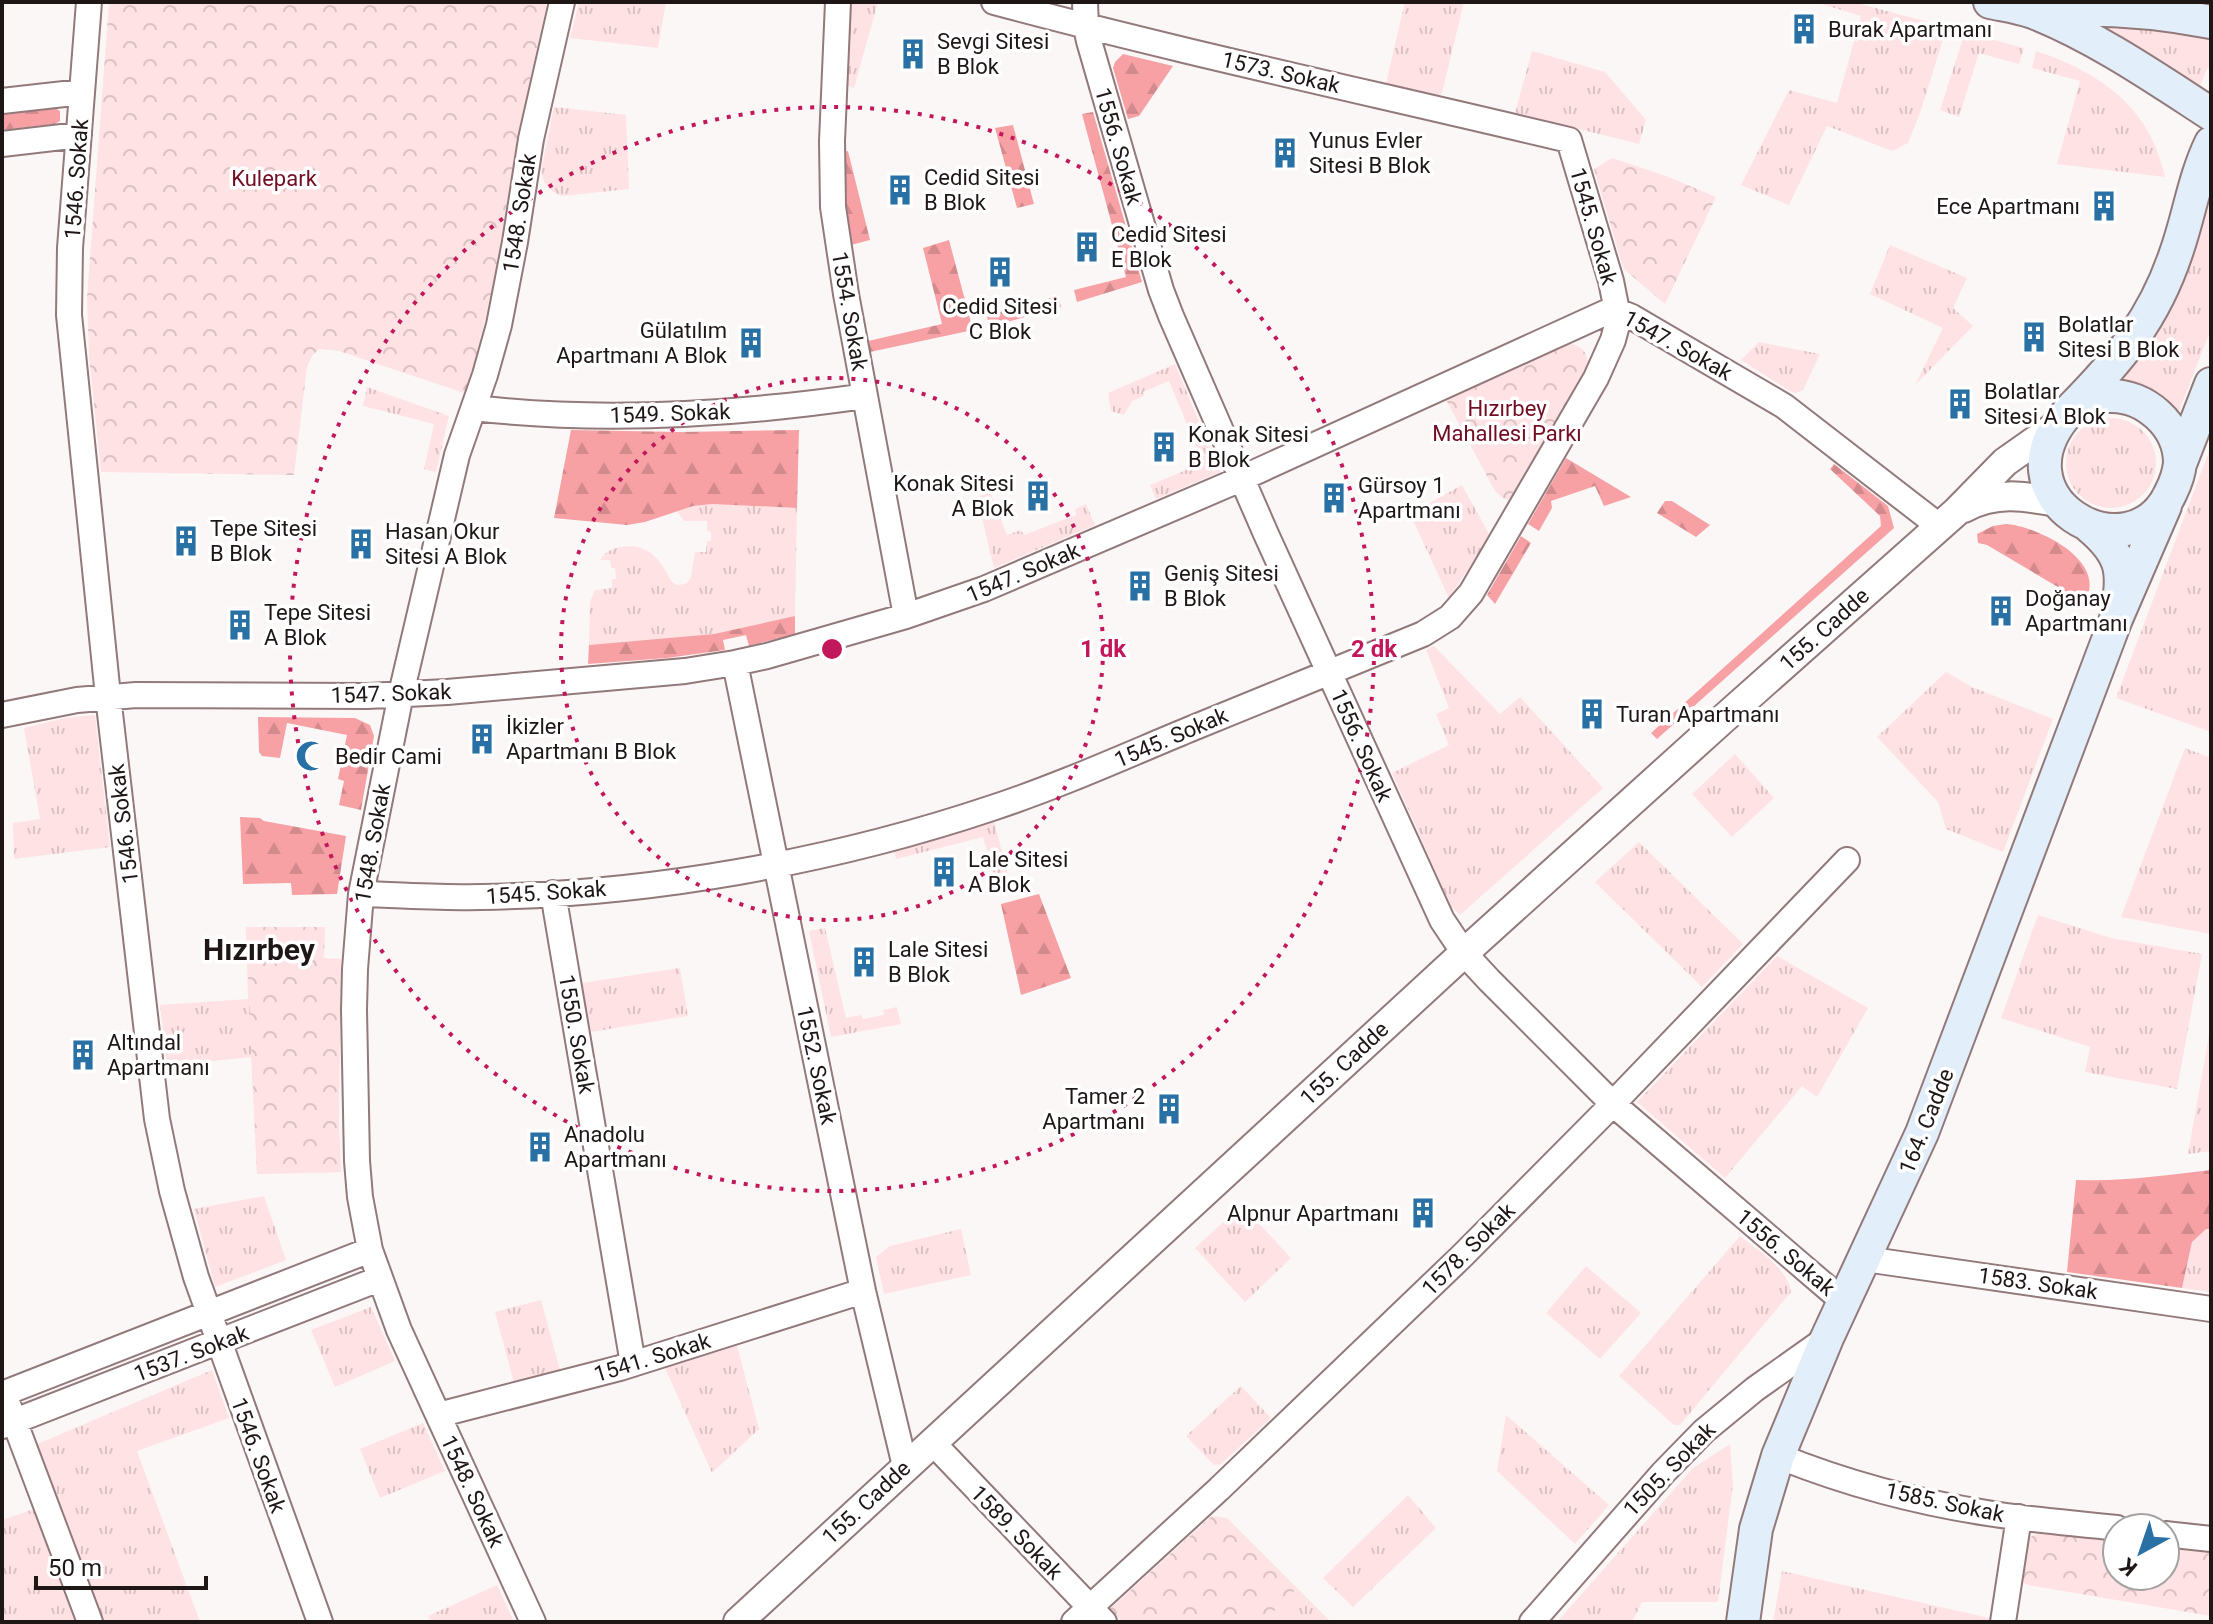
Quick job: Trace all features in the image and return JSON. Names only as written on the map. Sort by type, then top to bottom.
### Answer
[{"type":"main road","points":[[1990,2],[2031,11],[2117,54],[2211,114]]},
{"type":"main road","points":[[2031,11],[2105,10],[2211,22]]},
{"type":"main road","points":[[2211,143],[2176,254],[2151,312],[2117,360],[2063,418],[2048,444],[2045,464],[2048,484],[2057,502],[2071,516],[2089,526],[2109,530],[2129,528],[2149,520],[2165,505],[2175,484],[2211,384]]},
{"type":"main road","points":[[2063,418],[2086,401],[2108,396],[2130,398],[2150,407],[2166,422],[2176,442],[2180,464]]},
{"type":"main road","name":"164. Cadde","points":[[1743,1622],[1756,1529],[1778,1456],[1827,1338],[1922,1133],[2116,619],[2165,505]]},
{"type":"main road","name":"164. Cadde","points":[[2089,526],[2109,544],[2120,563],[2121,589],[2116,619]]},
{"type":"street","name":"1546. Sokak","points":[[89,2],[70,248],[69,315],[108,696],[157,1119],[172,1191],[208,1313],[320,1622]]},
{"type":"street","name":"1548. Sokak","points":[[533,1622],[399,1330],[379,1279],[360,1197],[353,1058],[361,894],[401,694],[457,455],[493,347],[507,289],[531,139],[562,2]]},
{"type":"street","name":"1554. Sokak","points":[[838,2],[831,179],[838,240],[906,616]]},
{"type":"street","name":"1573. Sokak","points":[[994,2],[1086,27],[1569,140]]},
{"type":"street","name":"1556. Sokak","points":[[1085,2],[1086,27],[1161,290],[1241,478],[1442,920],[1464,953],[1489,980],[1613,1104],[1844,1302]]},
{"type":"street","points":[[2,101],[82,92]]},
{"type":"street","points":[[2,144],[79,135]]},
{"type":"street","name":"1545. Sokak","points":[[361,894],[438,897],[553,893],[684,880],[856,847],[991,808],[1061,783],[1423,634],[1450,617],[1481,577],[1596,378],[1613,340],[1617,311],[1611,281],[1569,140]]},
{"type":"street","name":"1547. Sokak","points":[[2,715],[108,696],[401,694],[685,671],[735,663],[906,616],[984,589],[1241,478],[1607,312],[1617,311],[1645,324],[1784,406],[1948,519]]},
{"type":"street","name":"1549. Sokak","points":[[474,408],[585,415],[690,415],[865,396]]},
{"type":"street","name":"155. Cadde","points":[[738,1622],[1464,953],[1948,519],[2005,462],[2063,418]]},
{"type":"street","name":"155. Cadde","points":[[1948,519],[1979,500],[2003,495],[2057,502]]},
{"type":"street","name":"1552. Sokak","points":[[735,663],[863,1291],[905,1466]]},
{"type":"street","name":"1578. Sokak","points":[[1089,1617],[1462,1256],[1847,860]]},
{"type":"street","name":"1550. Sokak","points":[[553,893],[633,1364]]},
{"type":"street","name":"1537. Sokak","points":[[3,1391],[370,1250]]},
{"type":"street","name":"1583. Sokak","points":[[1865,1259],[2211,1309]]},
{"type":"street","name":"1537. Sokak","points":[[8,1424],[379,1279]]},
{"type":"street","name":"1541. Sokak","points":[[438,1415],[633,1364],[863,1291]]},
{"type":"street","name":"1505. Sokak","points":[[1532,1622],[1685,1449],[1755,1389],[1827,1338]]},
{"type":"street","points":[[3,1391],[8,1424],[90,1622]]},
{"type":"street","name":"1589. Sokak","points":[[932,1442],[1089,1617]]},
{"type":"street","name":"1585. Sokak","points":[[1778,1456],[1814,1471],[1947,1505],[2101,1526]]},
{"type":"street","points":[[2003,1622],[2019,1517]]},
{"type":"street","points":[[2181,1536],[2211,1539]]},
{"type":"green space","name":"Kulepark","points":[[109,2],[547,2],[516,145],[495,278],[467,394],[339,351],[319,349],[307,367],[294,475],[101,472],[89,356],[87,298]]},
{"type":"green space","points":[[579,2],[666,2],[658,48],[570,38]]},
{"type":"green space","points":[[851,2],[878,2],[854,88],[846,85]]},
{"type":"green space","points":[[1405,2],[1464,2],[1442,93],[1438,95],[1386,83]]},
{"type":"green space","points":[[1815,2],[1853,2],[1947,27],[1908,143],[1892,151],[1827,126],[1789,205],[1741,185],[1789,90],[1837,103],[1861,16]]},
{"type":"green space","points":[[2070,14],[2211,37],[2211,64],[2197,94]]},
{"type":"green space","points":[[1965,32],[2024,48],[2019,64],[1979,53],[1959,117],[1940,110]]},
{"type":"green space","points":[[1532,51],[1605,72],[1646,120],[1639,144],[1515,113]]},
{"type":"green space","points":[[2036,51],[2081,70],[2119,96],[2148,131],[2165,177],[2057,164],[2080,81],[2032,68]]},
{"type":"green space","points":[[1123,54],[1173,66],[1139,116],[1128,119],[1113,68]]},
{"type":"green space","points":[[554,107],[626,115],[629,189],[562,196],[549,188],[542,176],[542,166]]},
{"type":"green space","points":[[55,108],[60,111],[60,121],[55,124],[2,130],[2,114]]},
{"type":"green space","points":[[1093,112],[1142,282],[1077,302],[1074,290],[1126,277],[1082,114]]},
{"type":"green space","points":[[1013,125],[1034,204],[1017,208],[995,128]]},
{"type":"green space","points":[[848,151],[870,240],[851,245],[843,152]]},
{"type":"green space","points":[[1612,158],[1716,197],[1665,304],[1622,264],[1594,169]]},
{"type":"green space","points":[[2211,175],[2211,329],[2178,413],[2164,401],[2116,384],[2153,336],[2175,298],[2191,257]]},
{"type":"green space","points":[[949,240],[973,330],[870,352],[868,341],[942,324],[923,248]]},
{"type":"green space","points":[[1890,245],[1967,278],[1953,308],[1973,326],[1915,385],[1943,328],[1870,294]]},
{"type":"green space","points":[[1058,295],[1061,307],[989,327],[987,315]]},
{"type":"green space","points":[[1759,342],[1820,354],[1803,390],[1796,393],[1790,391],[1741,360]]},
{"type":"green space","name":"Hızırbey Mahallesi Parkı","points":[[1572,344],[1581,348],[1586,355],[1586,372],[1513,499],[1501,497],[1446,400]]},
{"type":"green space","points":[[1175,364],[1220,472],[1156,499],[1150,485],[1203,463],[1169,381],[1143,392],[1144,396],[1132,401],[1124,415],[1111,411],[1108,393]]},
{"type":"green space","points":[[367,387],[449,416],[436,472],[424,469],[434,424],[363,406]]},
{"type":"green space","points":[[2111,418],[2128,421],[2143,431],[2153,446],[2156,463],[2153,480],[2143,495],[2128,505],[2111,508],[2094,505],[2079,495],[2069,480],[2066,463],[2069,446],[2079,431],[2094,421]]},
{"type":"green space","points":[[571,430],[799,430],[797,508],[712,504],[693,506],[627,525],[554,518]]},
{"type":"green space","points":[[2211,446],[2211,732],[2116,698]]},
{"type":"green space","points":[[1566,458],[1631,497],[1604,506],[1595,486],[1551,501],[1552,508],[1539,531],[1528,524]]},
{"type":"green space","points":[[1834,464],[1888,506],[1894,528],[1657,739],[1651,733],[1881,526],[1880,516],[1830,469]]},
{"type":"green space","points":[[1462,485],[1490,536],[1449,598],[1410,514]]},
{"type":"green space","points":[[990,492],[1007,535],[1021,530],[1024,535],[1076,515],[1075,509],[1086,504],[1095,525],[994,568],[977,497]]},
{"type":"green space","points":[[1665,501],[1672,501],[1710,525],[1696,537],[1657,513]]},
{"type":"green space","points":[[712,504],[797,508],[795,616],[714,634],[589,645],[590,602],[595,590],[612,588],[612,579],[616,579],[610,560],[600,560],[602,557],[621,547],[643,548],[658,560],[676,585],[687,583],[695,552],[706,552],[711,532],[707,531],[707,521],[684,521],[677,511]]},
{"type":"green space","points":[[2006,524],[2032,530],[2074,555],[2089,578],[2089,591],[2073,596],[1987,545],[1978,543],[1977,534]]},
{"type":"green space","points":[[1521,536],[1531,543],[1495,604],[1487,595]]},
{"type":"green space","points":[[795,616],[795,634],[749,646],[746,635],[723,640],[725,650],[588,664],[589,645],[714,634]]},
{"type":"green space","points":[[1434,646],[1500,714],[1520,697],[1603,788],[1460,915],[1451,906],[1392,773],[1449,745],[1436,714],[1449,708],[1426,650]]},
{"type":"green space","points":[[1946,672],[1972,687],[2053,719],[2003,852],[1946,829],[1938,802],[1877,737]]},
{"type":"green space","points":[[95,715],[110,847],[14,859],[13,823],[40,819],[24,728],[64,718]]},
{"type":"green space","points":[[258,717],[355,718],[370,725],[374,736],[361,810],[339,805],[344,781],[338,779],[347,735],[287,723],[280,758],[262,756],[259,752]]},
{"type":"green space","points":[[2185,748],[2211,758],[2211,934],[2121,917]]},
{"type":"green space","points":[[1735,754],[1774,798],[1732,837],[1692,794]]},
{"type":"green space","points":[[240,817],[260,818],[346,836],[337,894],[292,895],[291,883],[243,884]]},
{"type":"green space","points":[[994,821],[1009,879],[995,883],[992,870],[998,868],[993,851],[987,851],[983,837],[896,859],[894,851]]},
{"type":"green space","points":[[1639,842],[1743,944],[1702,987],[1595,882]]},
{"type":"green space","points":[[1039,894],[1071,978],[1021,995],[1001,904]]},
{"type":"green space","points":[[2038,915],[2111,938],[2202,954],[2177,1089],[2085,1072],[2090,1047],[2001,1018]]},
{"type":"green space","points":[[246,927],[341,1172],[257,1174],[251,1057],[167,1066],[160,1005],[248,999]]},
{"type":"green space","points":[[246,927],[325,927],[324,958],[341,959],[341,1172],[257,1174]]},
{"type":"green space","points":[[825,928],[846,1018],[884,1015],[883,1010],[897,1007],[901,1024],[831,1037],[809,931]]},
{"type":"green space","points":[[1777,956],[1868,1008],[1817,1097],[1802,1086],[1725,1178],[1637,1102]]},
{"type":"green space","points":[[680,968],[688,1016],[591,1032],[582,983]]},
{"type":"green space","points":[[2211,1024],[2211,1151],[2188,1154]]},
{"type":"green space","points":[[2211,1170],[2211,1229],[2206,1229],[2192,1242],[2182,1288],[2067,1272],[2076,1180],[2127,1179]]},
{"type":"green space","points":[[264,1196],[286,1260],[215,1287],[194,1209]]},
{"type":"green space","points":[[1242,1205],[1291,1258],[1245,1302],[1195,1248]]},
{"type":"green space","points":[[2206,1228],[2211,1229],[2211,1292],[2182,1288],[2192,1242]]},
{"type":"green space","points":[[961,1229],[971,1275],[884,1294],[876,1257],[890,1246]]},
{"type":"green space","points":[[1740,1236],[1778,1267],[1791,1292],[1680,1425],[1674,1425],[1619,1376]]},
{"type":"green space","points":[[1586,1266],[1641,1313],[1600,1359],[1546,1313]]},
{"type":"green space","points":[[541,1300],[560,1370],[514,1383],[495,1312]]},
{"type":"green space","points":[[371,1307],[395,1361],[335,1387],[311,1330]]},
{"type":"green space","points":[[737,1346],[759,1429],[712,1473],[665,1368]]},
{"type":"green space","points":[[212,1370],[229,1418],[137,1451],[200,1622],[102,1622],[35,1445]]},
{"type":"green space","points":[[1241,1386],[1271,1418],[1221,1464],[1214,1465],[1186,1436]]},
{"type":"green space","points":[[1506,1415],[1609,1505],[1575,1544],[1497,1471]]},
{"type":"green space","points":[[423,1423],[445,1471],[380,1498],[360,1449]]},
{"type":"green space","points":[[1730,1444],[1733,1484],[1718,1602],[1642,1602],[1632,1622],[1557,1622],[1693,1468]]},
{"type":"green space","points":[[1408,1495],[1436,1528],[1353,1607],[1323,1578]]},
{"type":"green space","points":[[34,1509],[78,1622],[2,1622],[2,1520]]},
{"type":"green space","points":[[1212,1516],[1227,1518],[1297,1588],[1263,1622],[1123,1622],[1110,1609]]},
{"type":"green space","points":[[2041,1533],[2101,1539],[2101,1592],[2181,1592],[2181,1548],[2211,1551],[2211,1616],[2028,1585],[2022,1582],[2020,1576],[2027,1540]]},
{"type":"green space","points":[[1782,1571],[1989,1618],[1988,1622],[1773,1622]]},
{"type":"green space","points":[[497,1585],[514,1622],[431,1622],[428,1616]]},
{"type":"green space","points":[[1297,1588],[1331,1622],[1263,1622]]},
{"type":"place","name":"Burak Apartmanı","points":[[1804,29]]},
{"type":"place","name":"Sevgi Sitesi B Blok","points":[[913,54]]},
{"type":"place","name":"Yunus Evler Sitesi B Blok","points":[[1285,153]]},
{"type":"place","name":"Cedid Sitesi B Blok","points":[[900,190]]},
{"type":"place","name":"Ece Apartmanı","points":[[2104,206]]},
{"type":"place","name":"Cedid Sitesi E Blok","points":[[1087,247]]},
{"type":"place","name":"Cedid Sitesi C Blok","points":[[1000,272]]},
{"type":"place","name":"Bolatlar Sitesi B Blok","points":[[2034,337]]},
{"type":"place","name":"Gülatılım Apartmanı A Blok","points":[[751,343]]},
{"type":"place","name":"Bolatlar Sitesi A Blok","points":[[1960,404]]},
{"type":"place","name":"Konak Sitesi B Blok","points":[[1164,447]]},
{"type":"place","name":"Konak Sitesi A Blok","points":[[1038,496]]},
{"type":"place","name":"Gürsoy 1 Apartmanı","points":[[1334,498]]},
{"type":"place","name":"Tepe Sitesi B Blok","points":[[186,541]]},
{"type":"place","name":"Hasan Okur Sitesi A Blok","points":[[361,544]]},
{"type":"place","name":"Geniş Sitesi B Blok","points":[[1140,586]]},
{"type":"place","name":"Doğanay Apartmanı","points":[[2001,611]]},
{"type":"place","name":"Tepe Sitesi A Blok","points":[[240,625]]},
{"type":"place","name":"Turan Apartmanı","points":[[1592,714]]},
{"type":"place","name":"İkizler Apartmanı B Blok","points":[[482,739]]},
{"type":"place","name":"Bedir Cami","points":[[311,756]]},
{"type":"place","name":"Lale Sitesi A Blok","points":[[944,872]]},
{"type":"place","name":"Lale Sitesi B Blok","points":[[864,962]]},
{"type":"place","name":"Altındal Apartmanı","points":[[83,1055]]},
{"type":"place","name":"Tamer 2 Apartmanı","points":[[1169,1109]]},
{"type":"place","name":"Anadolu Apartmanı","points":[[540,1147]]},
{"type":"place","name":"Alpnur Apartmanı","points":[[1423,1213]]},
{"type":"district","name":"Hızırbey","points":[[259,950]]}]
